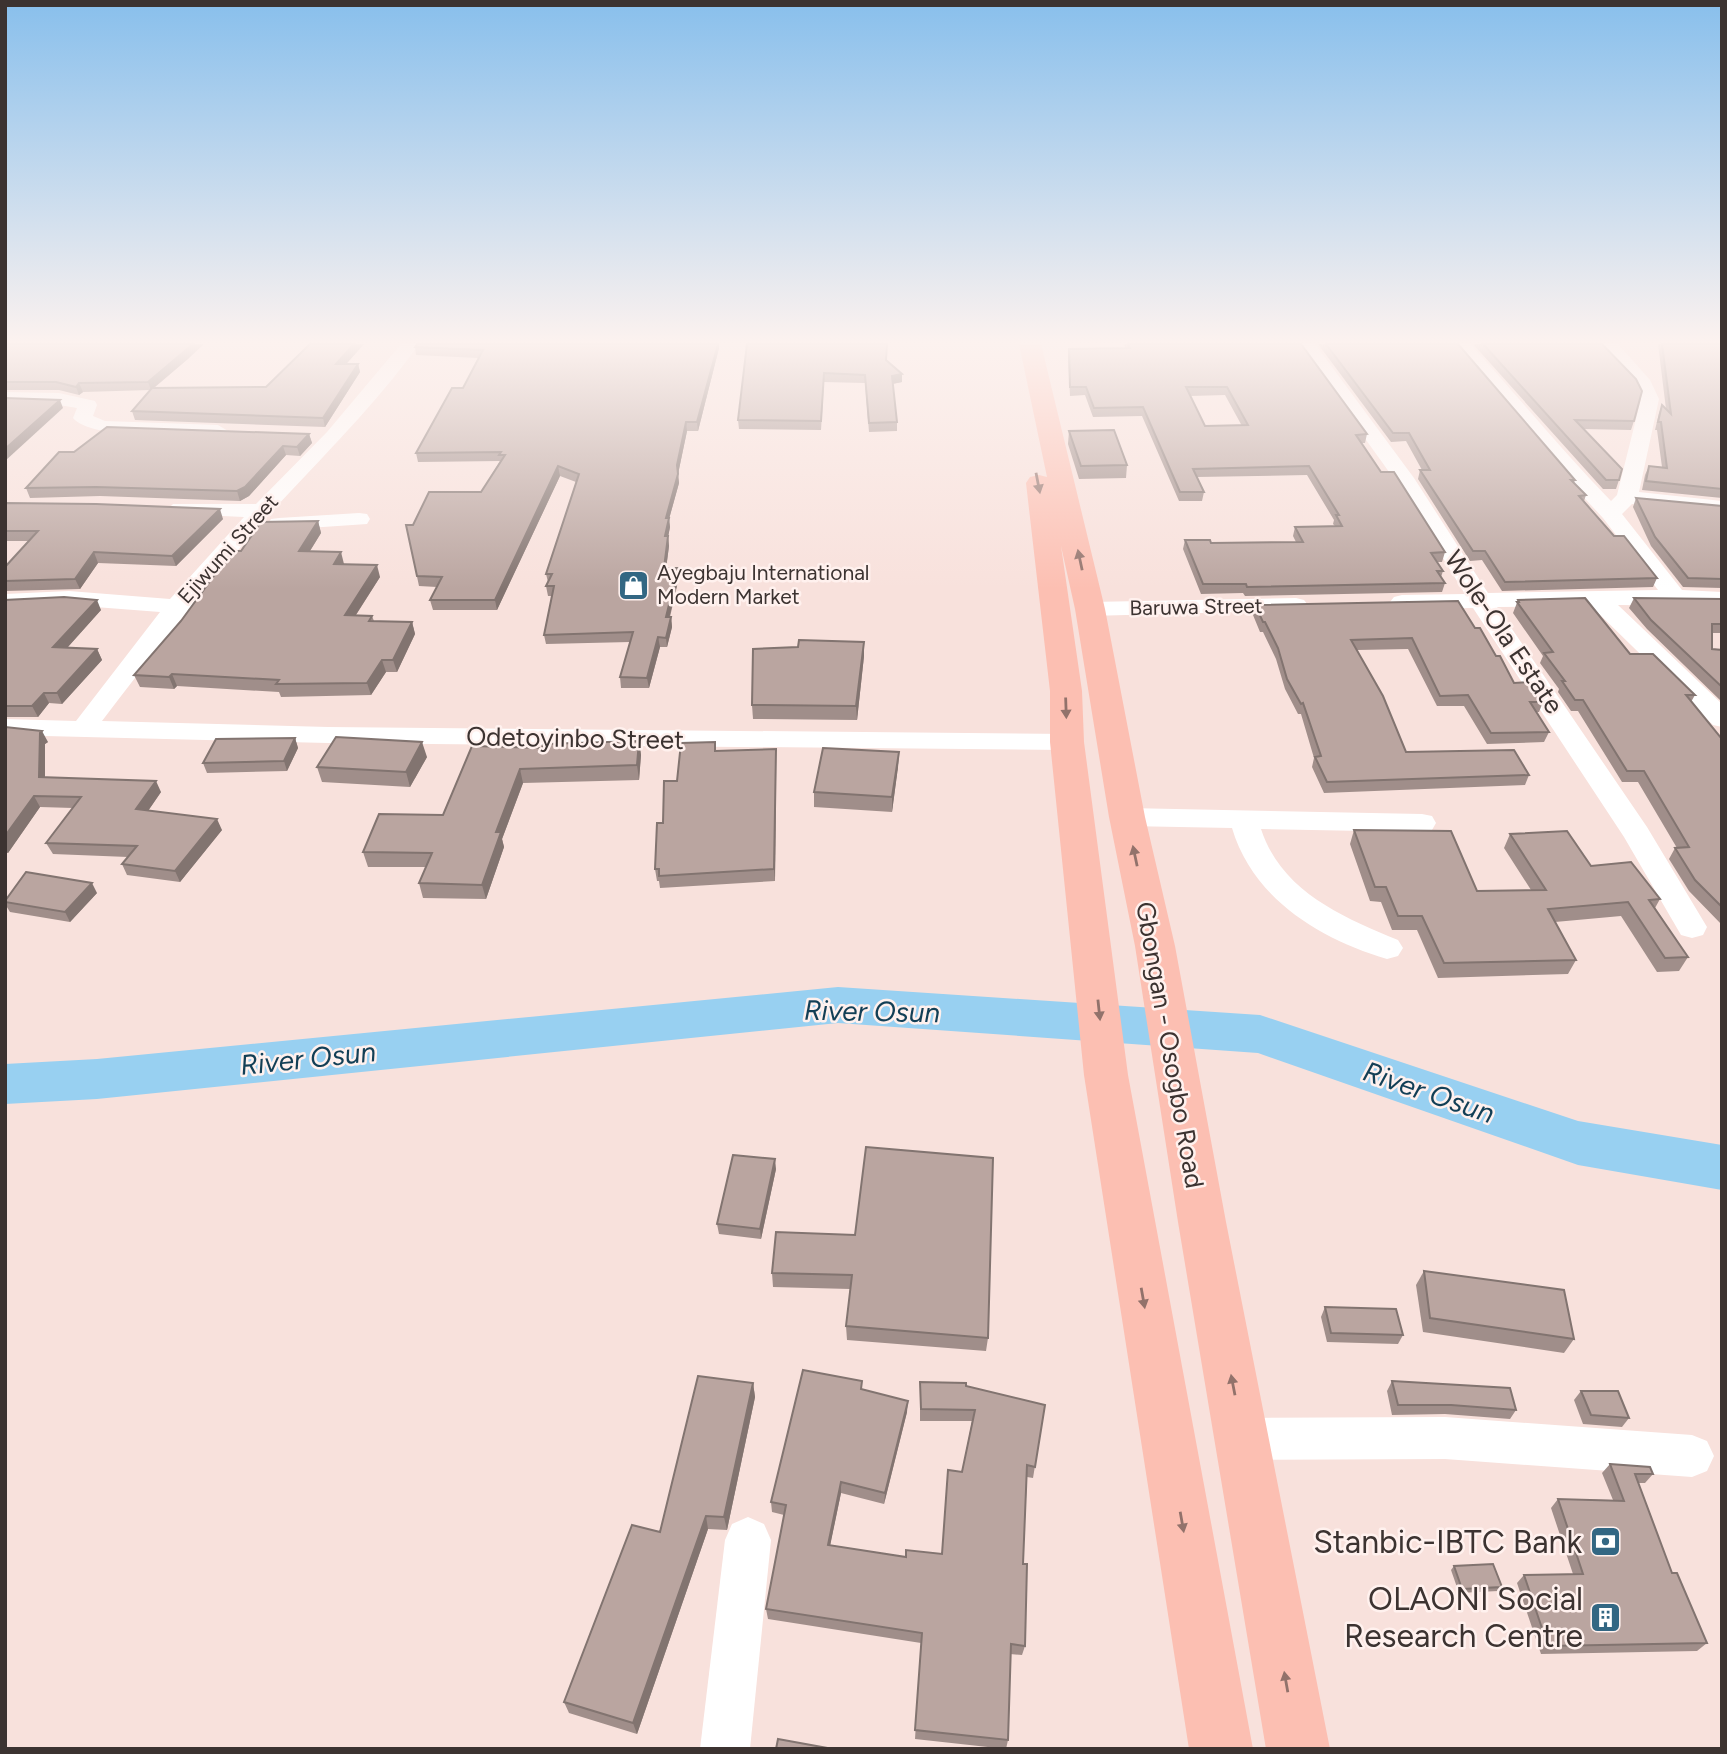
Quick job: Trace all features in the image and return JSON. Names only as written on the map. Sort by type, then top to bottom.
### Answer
[{"type":"main road","points":[[1026,426],[1044,513],[1066,691],[1067,743],[1106,1075],[1221,1749]]},
{"type":"main road","name":"Gbongan - Osogbo Road","points":[[1049,426],[1090,609],[1127,817],[1155,946],[1202,1222],[1298,1749]]},
{"type":"street","points":[[100,426],[231,432]]},
{"type":"street","name":"Ejiwumi Street","points":[[83,729],[176,607],[253,519],[342,426]]},
{"type":"street","name":"Wole-Ola Estate","points":[[1366,426],[1407,482],[1480,600],[1637,834],[1692,927]]},
{"type":"street","points":[[1533,426],[1554,454],[1611,513],[1675,597]]},
{"type":"street","points":[[1611,513],[1628,496],[1644,426]]},
{"type":"street","points":[[308,435],[334,436]]},
{"type":"street","points":[[1628,496],[1722,507]]},
{"type":"street","points":[[153,507],[253,519],[359,519]]},
{"type":"street","points":[[5,601],[70,597],[176,607]]},
{"type":"street","points":[[1373,603],[1675,597],[1722,599]]},
{"type":"street","points":[[1598,599],[1722,719]]},
{"type":"street","name":"Baruwa Street","points":[[1090,609],[1320,605]]},
{"type":"street","name":"Odetoyinbo Street","points":[[5,727],[314,735],[1067,743]]},
{"type":"street","points":[[1127,817],[1422,823]]},
{"type":"street","points":[[1243,819],[1256,855],[1282,890],[1346,931],[1387,948]]},
{"type":"street","points":[[1242,1439],[1445,1438],[1692,1456]]},
{"type":"street","points":[[725,1749],[748,1541]]},
{"type":"building","points":[[5,426],[31,426],[5,449]]},
{"type":"building","points":[[431,426],[685,426],[677,465],[678,474],[666,518],[669,518],[665,536],[668,536],[664,568],[678,568],[666,617],[671,617],[666,638],[658,637],[647,678],[620,677],[633,632],[544,635],[554,586],[546,586],[552,574],[546,574],[579,474],[558,466],[495,600],[430,600],[442,577],[417,576],[406,525],[413,525],[429,492],[481,492],[505,455],[499,455],[501,452],[416,453]]},
{"type":"building","points":[[1151,426],[1361,426],[1367,434],[1356,435],[1381,472],[1394,472],[1445,552],[1431,553],[1443,571],[1437,571],[1445,583],[1247,587],[1246,584],[1203,584],[1185,540],[1210,540],[1211,543],[1303,542],[1295,527],[1342,526],[1336,515],[1339,515],[1309,466],[1193,469],[1204,492],[1180,492]]},
{"type":"building","points":[[1388,426],[1528,426],[1586,495],[1579,496],[1614,536],[1624,536],[1657,578],[1505,582],[1485,551],[1473,551],[1420,470],[1430,470],[1409,433],[1393,433]]},
{"type":"building","points":[[1557,426],[1581,426],[1622,469],[1619,480],[1606,480]]},
{"type":"building","points":[[1662,426],[1722,426],[1722,489],[1646,481],[1649,466],[1667,468]]},
{"type":"building","points":[[107,427],[309,434],[297,447],[283,446],[245,487],[237,491],[26,488],[59,452],[74,452]]},
{"type":"building","points":[[1114,430],[1127,465],[1081,466],[1069,431]]},
{"type":"building","points":[[1636,498],[1722,506],[1722,579],[1688,578],[1655,537]]},
{"type":"building","points":[[5,503],[220,509],[172,556],[94,552],[75,579],[5,581],[5,567],[38,531],[5,531]]},
{"type":"building","points":[[318,521],[299,551],[341,552],[334,564],[377,565],[345,615],[372,616],[369,621],[412,622],[393,660],[382,660],[367,683],[276,684],[279,680],[172,674],[169,677],[134,675],[181,621],[232,551],[241,551],[261,522]]},
{"type":"building","points":[[64,597],[97,600],[53,647],[97,649],[57,693],[44,693],[32,706],[5,706],[5,600]]},
{"type":"building","points":[[1585,598],[1630,654],[1653,654],[1695,695],[1686,695],[1722,739],[1722,907],[1695,880],[1675,848],[1689,847],[1644,771],[1627,771],[1583,700],[1575,700],[1562,681],[1565,681],[1544,653],[1553,652],[1517,602]]},
{"type":"building","points":[[1634,598],[1722,599],[1722,624],[1712,624],[1712,649],[1722,650],[1722,687],[1651,620]]},
{"type":"building","points":[[1458,601],[1475,628],[1480,628],[1496,656],[1500,656],[1514,683],[1531,682],[1543,702],[1530,702],[1549,732],[1491,733],[1468,695],[1440,696],[1412,638],[1351,640],[1383,696],[1406,752],[1514,750],[1529,775],[1327,782],[1315,757],[1321,756],[1303,703],[1301,704],[1287,679],[1278,648],[1255,605]]},
{"type":"building","points":[[799,640],[864,642],[856,706],[752,705],[753,649],[798,647]]},
{"type":"building","points":[[5,727],[42,731],[39,777],[156,781],[136,809],[217,819],[175,871],[122,864],[137,846],[46,843],[81,797],[34,796],[5,836]]},
{"type":"building","points":[[336,737],[422,742],[406,772],[317,767]]},
{"type":"building","points":[[295,738],[284,761],[203,763],[216,739]]},
{"type":"building","points":[[639,741],[637,765],[520,769],[496,832],[501,832],[482,885],[419,883],[432,853],[363,852],[379,814],[443,815],[472,746],[542,748],[543,744]]},
{"type":"building","points":[[715,742],[715,751],[776,749],[774,869],[659,876],[659,869],[655,869],[657,823],[663,823],[664,781],[677,781],[681,743]]},
{"type":"building","points":[[823,748],[899,752],[892,797],[814,792]]},
{"type":"building","points":[[1354,830],[1451,831],[1477,891],[1546,890],[1510,834],[1567,831],[1591,866],[1631,862],[1660,899],[1649,900],[1688,957],[1665,958],[1628,902],[1548,909],[1576,960],[1444,963],[1422,916],[1398,916],[1386,887],[1375,887]]},
{"type":"building","points":[[26,872],[92,883],[65,912],[5,902]]},
{"type":"building","points":[[866,1147],[993,1158],[988,1338],[846,1326],[852,1275],[772,1273],[776,1232],[855,1235]]},
{"type":"building","points":[[733,1155],[775,1159],[760,1229],[717,1224]]},
{"type":"building","points":[[1424,1271],[1564,1290],[1574,1339],[1430,1318]]},
{"type":"building","points":[[1325,1307],[1396,1309],[1403,1335],[1331,1333]]},
{"type":"building","points":[[803,1370],[862,1381],[861,1389],[908,1401],[885,1493],[841,1482],[828,1545],[906,1557],[906,1550],[942,1554],[948,1470],[962,1472],[975,1410],[921,1409],[920,1382],[966,1383],[966,1386],[1045,1405],[1035,1467],[1027,1465],[1023,1564],[1027,1564],[1025,1646],[1011,1644],[1008,1740],[915,1730],[922,1633],[766,1609],[786,1505],[771,1502]]},
{"type":"building","points":[[698,1376],[753,1383],[724,1517],[706,1516],[633,1723],[564,1702],[632,1525],[660,1532]]},
{"type":"building","points":[[1392,1381],[1510,1388],[1516,1410],[1451,1405],[1398,1405]]},
{"type":"building","points":[[1581,1391],[1618,1391],[1629,1418],[1591,1415]]},
{"type":"building","points":[[1610,1464],[1650,1467],[1653,1474],[1635,1474],[1672,1573],[1677,1573],[1707,1643],[1548,1646],[1524,1575],[1583,1574],[1558,1499],[1624,1501]]},
{"type":"building","points":[[1493,1564],[1502,1587],[1462,1589],[1454,1566]]},
{"type":"building","points":[[778,1739],[833,1749],[776,1749]]},
{"type":"waterway","name":"River Osun","points":[[5,1084],[97,1079],[838,1005],[1260,1034],[1578,1143],[1722,1168]]},
{"type":"place","name":"Ayegbaju International Modern Market","points":[[634,585]]},
{"type":"place","name":"Stanbic-IBTC Bank","points":[[1605,1542]]},
{"type":"place","name":"OLAONI Social Research Centre","points":[[1606,1617]]}]
